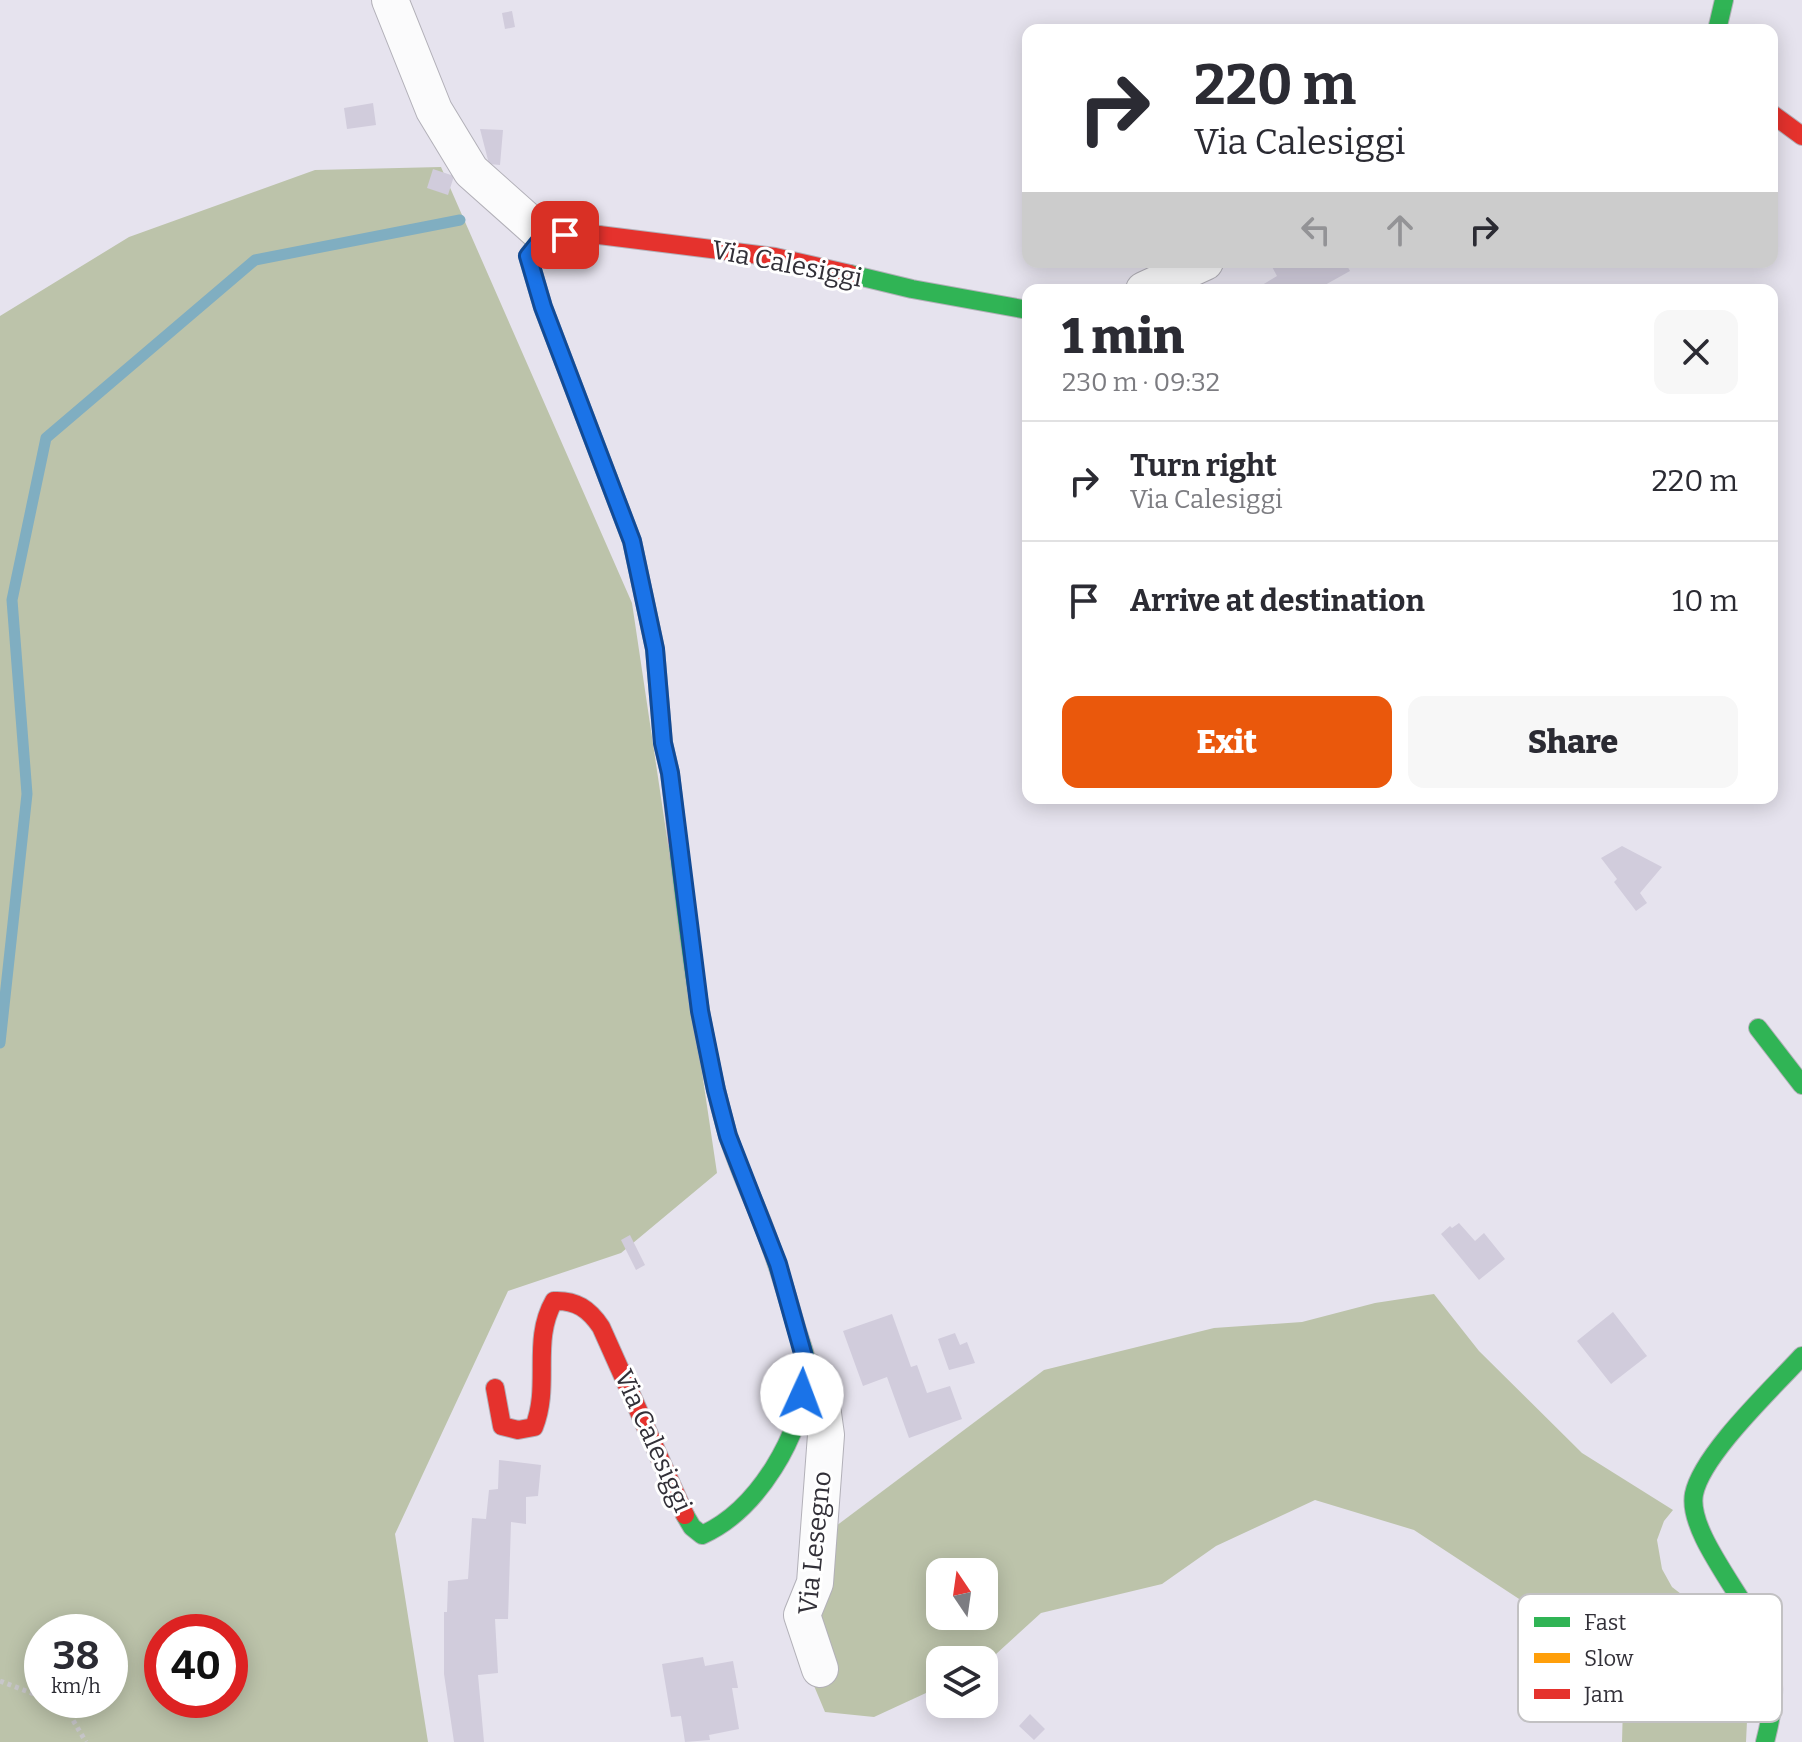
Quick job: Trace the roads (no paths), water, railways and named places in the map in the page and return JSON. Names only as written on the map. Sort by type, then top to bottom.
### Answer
[{"type":"street","points":[[390,0],[434,110],[471,171],[544,236],[528,256],[543,307],[632,541],[652,636],[663,743],[670,773],[700,1011],[716,1090],[728,1136],[778,1264],[808,1371]]},
{"type":"street","points":[[1718,24],[1724,0]]},
{"type":"street","points":[[1778,118],[1802,136]]},
{"type":"street","name":"Via Calesiggi","points":[[544,236],[586,233],[775,257],[912,289],[1022,309]]},
{"type":"street","points":[[1157,284],[1192,268]]},
{"type":"street","points":[[1758,1028],[1802,1085]]},
{"type":"street","name":"Via Calesiggi","points":[[495,1388],[502,1426],[509,1430],[525,1431],[534,1427],[543,1407],[543,1323],[547,1310],[554,1301],[564,1300],[582,1305],[601,1327],[684,1513],[692,1527],[702,1535],[716,1531],[729,1522],[763,1485],[783,1449],[808,1371]]},
{"type":"street","points":[[1739,1594],[1710,1548],[1694,1510],[1693,1496],[1711,1459],[1802,1356]]},
{"type":"street","name":"Via Lesegno","points":[[808,1371],[820,1392],[826,1435],[815,1583],[802,1615],[820,1669]]},
{"type":"street","points":[[1765,1742],[1770,1722]]},
{"type":"waterway","points":[[0,1043],[27,794],[12,600],[46,438],[255,260],[460,220]]}]
